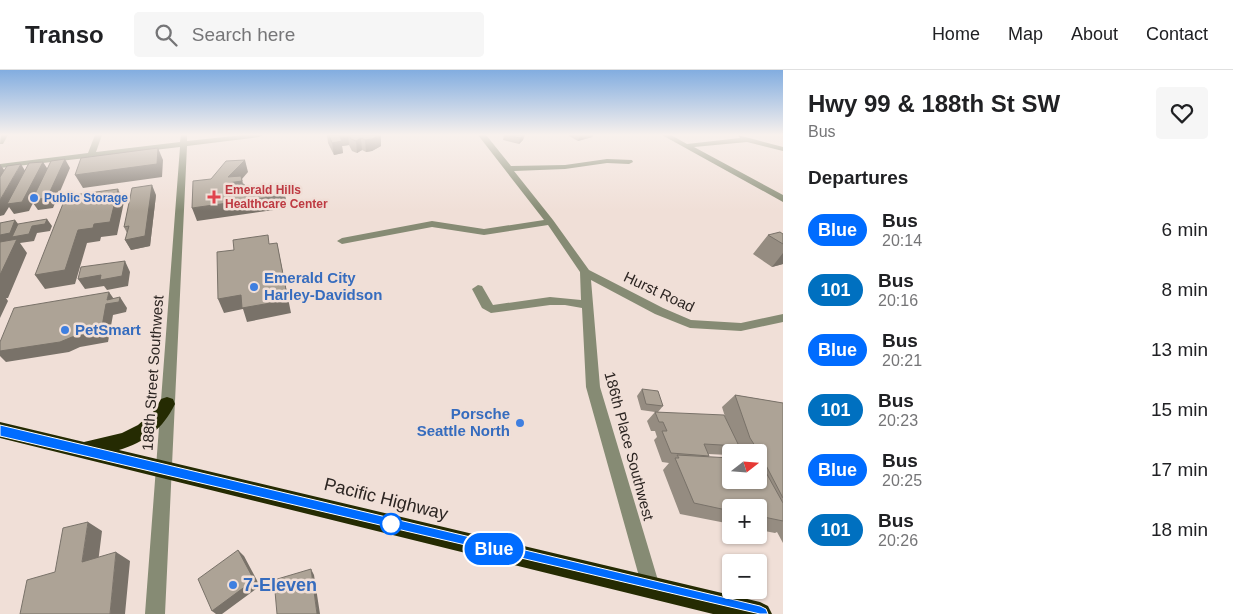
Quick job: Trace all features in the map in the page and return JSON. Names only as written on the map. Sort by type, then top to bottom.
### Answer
[{"type":"highway","points":[[82,450],[123,441],[141,433],[160,417],[167,404]]},
{"type":"highway","name":"Pacific Highway","points":[[0,430],[760,614]]},
{"type":"street","points":[[0,166],[43,160]]},
{"type":"street","name":"188th Street Southwest","points":[[154,614],[183,160]]},
{"type":"street","points":[[501,160],[550,222],[585,272]]},
{"type":"street","points":[[712,160],[783,199]]},
{"type":"street","points":[[508,169],[629,162]]},
{"type":"street","points":[[342,241],[432,224],[486,233],[550,222]]},
{"type":"street","name":"186th Place Southwest","points":[[585,272],[592,387],[650,587]]},
{"type":"street","name":"Hurst Road","points":[[585,272],[659,311],[690,324],[741,327],[783,318]]},
{"type":"street","points":[[478,289],[486,305],[491,309],[550,301],[565,301],[586,305]]},
{"type":"building","points":[[64,160],[47,198],[32,200],[51,161]]},
{"type":"building","points":[[80,160],[157,160],[157,164],[75,175]]},
{"type":"building","points":[[245,160],[228,177],[241,176],[242,181],[227,183],[228,188],[244,184],[245,193],[283,188],[285,195],[192,208],[193,181],[211,179],[226,161]]},
{"type":"building","points":[[43,162],[22,202],[7,204],[29,163]]},
{"type":"building","points":[[21,164],[0,200],[0,177],[7,166]]},
{"type":"building","points":[[152,185],[145,236],[125,240],[129,226],[124,227],[132,188]]},
{"type":"building","points":[[118,189],[110,222],[94,224],[93,228],[78,230],[65,270],[35,275],[66,196]]},
{"type":"building","points":[[47,219],[45,224],[32,226],[29,234],[12,237],[18,224]]},
{"type":"building","points":[[15,220],[10,233],[0,235],[0,223]]},
{"type":"building","points":[[780,232],[783,234],[783,244],[768,235]]},
{"type":"building","name":"Emerald City Harley-Davidson","points":[[268,235],[269,244],[277,243],[288,300],[242,308],[241,295],[218,299],[217,252],[234,250],[233,240]]},
{"type":"building","points":[[17,239],[0,275],[0,242]]},
{"type":"building","points":[[125,261],[122,276],[100,280],[101,275],[78,279],[81,267]]},
{"type":"building","name":"PetSmart","points":[[109,292],[107,300],[120,297],[119,302],[106,304],[101,332],[72,337],[60,342],[0,351],[0,342],[14,308]]},
{"type":"building","points":[[642,389],[658,391],[663,406],[646,404]]},
{"type":"building","points":[[735,395],[783,403],[783,498],[768,469],[768,444],[754,444]]},
{"type":"building","points":[[655,412],[724,415],[738,444],[704,444],[709,456],[671,453],[662,431],[667,431],[663,422],[659,422]]},
{"type":"building","points":[[677,455],[722,458],[722,489],[768,489],[768,476],[783,503],[783,521],[767,518],[767,499],[722,499],[722,509],[694,503],[675,458],[679,458]]},
{"type":"building","points":[[88,522],[82,562],[116,552],[110,614],[20,614],[27,580],[55,572],[63,528]]},
{"type":"building","name":"7-Eleven","points":[[238,550],[254,580],[212,611],[198,579]]},
{"type":"building","points":[[311,569],[317,614],[277,614],[274,580]]},
{"type":"bus line","name":"Blue","points":[[0,430],[760,614]]},
{"type":"place","name":"Emerald Hills Healthcare Center","points":[[214,197]]},
{"type":"place","name":"Public Storage","points":[[34,198]]},
{"type":"place","name":"Emerald City Harley-Davidson","points":[[254,287]]},
{"type":"place","name":"PetSmart","points":[[65,330]]},
{"type":"place","name":"Porsche Seattle North","points":[[520,423]]},
{"type":"place","name":"7-Eleven","points":[[233,585]]}]
